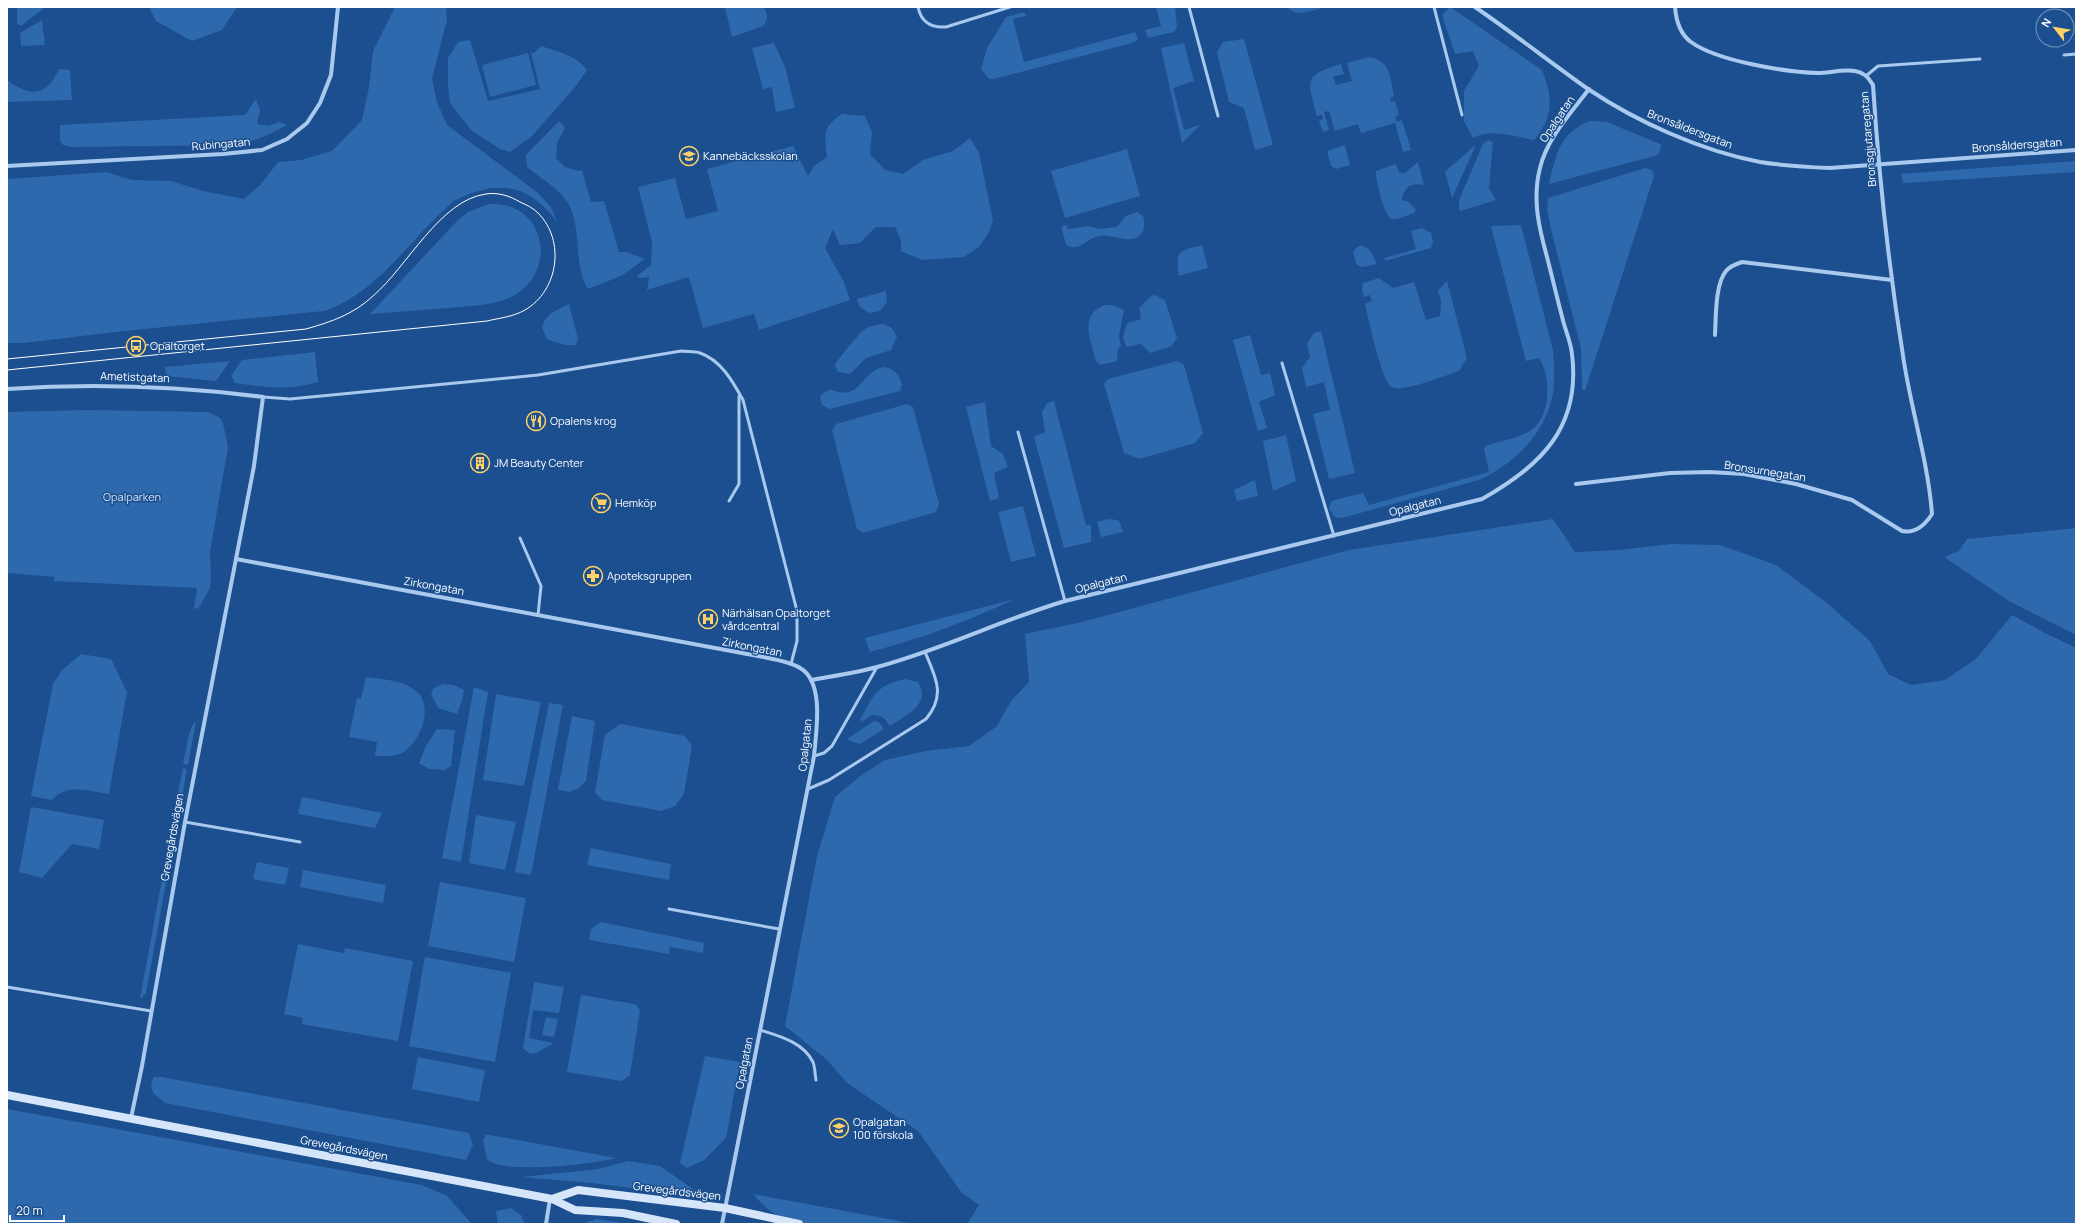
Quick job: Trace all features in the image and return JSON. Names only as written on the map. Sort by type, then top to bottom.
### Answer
[{"type":"street","name":"Rubingatan","points":[[7,166],[224,154],[262,150],[287,139],[307,123],[320,103],[331,75],[338,7]]},
{"type":"street","name":"Bronsåldersgatan","points":[[1474,7],[1589,89],[1635,116],[1721,152],[1760,162],[1792,166],[1830,168],[1878,163],[2076,150]]},
{"type":"street","name":"Bronsgjutaregatan","points":[[1675,7],[1678,25],[1691,42],[1703,49],[1739,62],[1796,71],[1818,73],[1855,72],[1866,76],[1872,85],[1878,163],[1892,280],[1904,364],[1923,449],[1931,500],[1932,514],[1926,522],[1916,530]]},
{"type":"street","name":"Opalgatan","points":[[722,1224],[814,756],[818,722],[816,697],[811,680],[877,667],[925,652],[1026,613],[1065,601],[1482,499],[1509,484],[1530,468],[1553,442],[1562,426],[1572,391],[1572,354],[1537,220],[1536,189],[1540,168],[1548,147],[1559,129],[1589,89]]},
{"type":"street","points":[[1715,335],[1720,282],[1732,266],[1742,262],[1892,280]]},
{"type":"street","name":"Ametistgatan","points":[[7,389],[133,385],[201,389],[263,396]]},
{"type":"street","points":[[236,559],[254,466],[263,396]]},
{"type":"street","name":"Bronsurnegatan","points":[[1576,484],[1670,473],[1709,472],[1744,474],[1796,484],[1834,494],[1869,509],[1902,531],[1910,532],[1916,530]]},
{"type":"street","name":"Zirkongatan","points":[[236,559],[791,664]]},
{"type":"street","name":"Grevegårdsvägen","points":[[131,1118],[142,1066],[185,822],[236,559]]},
{"type":"street","points":[[791,664],[806,671],[811,680]]},
{"type":"street","name":"Grevegårdsvägen","points":[[7,1095],[551,1199],[575,1210],[623,1213],[676,1224]]},
{"type":"street","name":"Grevegårdsvägen","points":[[551,1199],[578,1190],[725,1208],[800,1224]]},
{"type":"street","points":[[546,1224],[551,1199]]},
{"type":"lane","points":[[918,7],[921,17],[927,24],[936,28],[946,27],[1010,7]]},
{"type":"lane","points":[[1189,7],[1218,116]]},
{"type":"lane","points":[[1434,7],[1462,115]]},
{"type":"lane","points":[[2064,55],[2076,54]]},
{"type":"lane","points":[[1866,76],[1878,66],[1980,59]]},
{"type":"lane","points":[[263,396],[290,399],[538,375],[681,351],[700,353],[718,363],[739,394],[745,408],[797,611],[797,641],[791,664]]},
{"type":"lane","points":[[1282,364],[1334,536]]},
{"type":"lane","points":[[729,501],[739,484],[739,394]]},
{"type":"lane","points":[[1018,432],[1065,601]]},
{"type":"lane","points":[[520,538],[541,586],[538,615]]},
{"type":"lane","points":[[808,789],[829,780],[919,724],[934,710],[938,698],[938,686],[925,652]]},
{"type":"lane","points":[[814,756],[824,753],[832,746],[877,667]]},
{"type":"lane","points":[[185,822],[300,842]]},
{"type":"lane","points":[[669,909],[779,929]]},
{"type":"lane","points":[[7,987],[151,1011]]},
{"type":"lane","points":[[760,1030],[784,1038],[805,1050],[813,1062],[816,1080]]},
{"type":"green space","points":[[17,7],[45,7],[21,26],[17,23]]},
{"type":"green space","points":[[149,7],[237,7],[222,30],[192,41],[156,21]]},
{"type":"green space","points":[[395,7],[446,7],[447,20],[432,79],[437,102],[447,125],[538,193],[551,207],[557,222],[546,209],[534,199],[522,192],[497,188],[483,190],[469,194],[454,201],[438,215],[394,263],[378,278],[344,303],[324,311],[115,332],[24,343],[7,343],[7,179],[106,172],[132,180],[171,181],[203,191],[244,199],[261,184],[278,162],[301,160],[332,151],[362,120],[369,87],[373,51]]},
{"type":"green space","points":[[725,7],[763,7],[767,14],[767,19],[763,26],[732,37]]},
{"type":"green space","points":[[1156,7],[1175,7],[1177,27],[1174,32],[1148,38],[1145,30],[1161,26]]},
{"type":"green space","points":[[1287,7],[1325,7],[1300,13]]},
{"type":"green space","points":[[1450,7],[1542,70],[1550,98],[1550,106],[1545,123],[1534,140],[1495,133],[1480,135],[1473,138],[1464,121],[1464,91],[1479,66],[1473,51],[1455,54],[1442,15]]},
{"type":"green space","points":[[1025,13],[1026,16],[1013,19],[1024,62],[1135,32],[1138,40],[1132,43],[994,79],[989,79],[981,69],[987,48],[1006,17]]},
{"type":"green space","points":[[42,20],[45,45],[21,46],[20,33]]},
{"type":"green space","points":[[1244,39],[1273,145],[1255,150],[1244,108],[1229,102],[1217,52],[1223,42]]},
{"type":"green space","points":[[470,40],[488,101],[540,89],[531,53],[534,53],[541,46],[560,52],[578,61],[587,70],[576,86],[531,137],[510,152],[500,149],[471,130],[450,103],[448,58],[458,42]]},
{"type":"green space","points":[[774,43],[785,67],[795,108],[776,112],[772,87],[763,89],[752,48]]},
{"type":"green space","points":[[1184,43],[1194,81],[1173,88],[1184,130],[1200,125],[1182,143],[1161,48]]},
{"type":"green space","points":[[528,53],[536,85],[490,97],[482,65]]},
{"type":"green space","points":[[1369,57],[1382,62],[1386,66],[1394,96],[1390,98],[1391,102],[1395,101],[1399,115],[1395,117],[1397,122],[1402,120],[1411,150],[1403,152],[1395,123],[1361,133],[1358,124],[1335,131],[1329,111],[1324,112],[1329,130],[1323,132],[1319,121],[1323,119],[1322,115],[1317,116],[1311,94],[1311,81],[1314,76],[1328,68],[1341,64],[1344,74],[1333,77],[1336,85],[1352,81],[1347,63]]},
{"type":"green space","points":[[59,69],[70,70],[72,100],[7,102],[7,80],[15,86],[23,89],[37,91],[49,85]]},
{"type":"green space","points":[[256,99],[260,110],[257,124],[268,126],[279,122],[287,125],[260,138],[231,145],[71,147],[63,145],[60,141],[60,125],[245,115]]},
{"type":"green space","points":[[842,114],[865,116],[872,132],[870,154],[885,170],[903,174],[923,160],[953,151],[970,138],[979,153],[993,220],[989,232],[979,247],[964,257],[922,260],[901,251],[901,241],[895,227],[876,227],[860,243],[840,245],[833,229],[825,248],[844,282],[850,300],[759,330],[754,314],[703,328],[689,277],[647,290],[649,277],[639,278],[637,276],[651,265],[652,242],[638,187],[675,178],[686,219],[718,211],[707,169],[793,146],[808,176],[815,165],[827,157],[825,137],[827,128]]},
{"type":"green space","points":[[559,121],[565,128],[557,143],[556,158],[565,167],[579,171],[582,170],[591,202],[604,201],[619,252],[626,252],[645,259],[621,276],[588,289],[581,271],[574,218],[568,203],[558,191],[527,167],[526,155]]},
{"type":"green space","points":[[1590,121],[1607,122],[1662,145],[1658,155],[1549,184],[1560,146],[1572,132]]},
{"type":"green space","points":[[1488,140],[1493,142],[1489,188],[1496,200],[1461,211],[1459,209],[1459,200],[1483,144]]},
{"type":"green space","points":[[1345,145],[1350,165],[1336,169],[1331,166],[1327,151]]},
{"type":"green space","points":[[1474,146],[1475,147],[1452,198],[1445,172]]},
{"type":"green space","points":[[1127,149],[1140,196],[1065,218],[1051,171]]},
{"type":"green space","points":[[2076,161],[2076,172],[1903,183],[1901,174]]},
{"type":"green space","points":[[1418,162],[1424,185],[1416,184],[1410,186],[1405,190],[1402,198],[1403,201],[1408,201],[1416,210],[1414,213],[1406,216],[1392,219],[1389,217],[1383,205],[1376,171],[1396,164],[1399,172],[1405,173]]},
{"type":"green space","points":[[1645,168],[1652,170],[1654,176],[1585,391],[1582,389],[1581,348],[1551,229],[1547,210],[1548,198]]},
{"type":"green space","points":[[489,204],[509,206],[524,214],[534,227],[540,242],[540,258],[535,274],[525,288],[502,301],[487,304],[370,314],[458,220],[468,212]]},
{"type":"green space","points":[[1137,212],[1143,216],[1144,225],[1143,231],[1135,239],[1098,236],[1077,247],[1070,247],[1066,244],[1061,227],[1066,225],[1068,229],[1088,226],[1099,229],[1117,227],[1126,216]]},
{"type":"green space","points":[[1521,225],[1553,350],[1553,394],[1549,408],[1536,434],[1516,456],[1492,473],[1479,480],[1342,518],[1335,517],[1329,509],[1331,502],[1334,500],[1363,493],[1369,505],[1489,472],[1484,448],[1486,446],[1528,432],[1536,426],[1545,409],[1547,398],[1546,376],[1539,358],[1526,361],[1491,226]]},
{"type":"green space","points":[[1422,228],[1431,233],[1433,242],[1431,248],[1385,261],[1384,258],[1416,249],[1411,231]]},
{"type":"green space","points":[[1202,245],[1208,268],[1178,276],[1179,255],[1187,249]]},
{"type":"green space","points":[[1361,245],[1370,250],[1377,264],[1362,267],[1357,265],[1353,253],[1356,248]]},
{"type":"green space","points":[[1379,278],[1393,288],[1414,282],[1426,320],[1440,316],[1441,301],[1438,291],[1447,281],[1467,358],[1459,371],[1425,383],[1405,388],[1392,387],[1388,383],[1376,349],[1365,304],[1372,301],[1370,295],[1364,297],[1362,290],[1363,283]]},
{"type":"green space","points":[[886,291],[887,302],[880,311],[869,313],[860,307],[857,299]]},
{"type":"green space","points":[[1155,295],[1165,300],[1177,338],[1172,346],[1150,353],[1141,344],[1126,347],[1123,337],[1127,323],[1141,319],[1139,308],[1151,296]]},
{"type":"green space","points":[[569,304],[578,339],[576,345],[562,344],[547,339],[542,328],[549,316]]},
{"type":"green space","points":[[1105,305],[1112,305],[1124,310],[1119,336],[1121,346],[1118,349],[1117,361],[1100,365],[1096,361],[1088,329],[1092,315],[1097,309]]},
{"type":"green space","points":[[883,324],[892,328],[897,337],[891,350],[866,358],[850,374],[838,372],[835,366],[836,363],[858,335],[867,328]]},
{"type":"green space","points":[[1321,331],[1355,473],[1329,479],[1313,414],[1330,410],[1324,382],[1306,387],[1302,368],[1310,357],[1307,344],[1314,333]]},
{"type":"green space","points":[[1250,335],[1261,375],[1270,373],[1275,395],[1259,402],[1267,428],[1258,431],[1233,340]]},
{"type":"green space","points":[[315,352],[318,382],[296,387],[267,387],[235,383],[231,376],[242,360]]},
{"type":"green space","points":[[230,361],[216,381],[166,376],[165,367]]},
{"type":"green space","points":[[1177,361],[1184,365],[1203,433],[1195,443],[1139,459],[1124,453],[1104,384],[1108,379]]},
{"type":"green space","points":[[883,367],[893,370],[898,374],[902,384],[900,391],[830,409],[822,405],[820,396],[830,389],[840,392],[854,390],[875,370]]},
{"type":"green space","points":[[1054,401],[1086,525],[1091,525],[1091,542],[1064,548],[1034,437],[1045,432],[1042,412],[1047,403]]},
{"type":"green space","points":[[985,402],[991,446],[1003,454],[1008,467],[994,473],[999,498],[990,501],[966,407]]},
{"type":"green space","points":[[907,404],[913,407],[939,504],[936,512],[863,533],[857,529],[832,430],[836,424]]},
{"type":"green space","name":"Opalparken","points":[[87,410],[208,412],[220,418],[223,423],[228,447],[210,552],[210,588],[198,609],[194,608],[197,588],[53,581],[55,577],[7,573],[7,412]]},
{"type":"green space","points":[[1286,435],[1296,481],[1273,491],[1263,441]]},
{"type":"green space","points":[[1255,480],[1258,496],[1237,501],[1234,490]]},
{"type":"green space","points":[[1023,506],[1036,556],[1011,562],[998,512]]},
{"type":"green space","points":[[1108,519],[1118,521],[1123,532],[1101,537],[1097,522]]},
{"type":"green space","points":[[1553,519],[1575,552],[1620,550],[1671,544],[1720,545],[1776,565],[1827,603],[1870,641],[1888,674],[1911,685],[1945,680],[1976,659],[2012,615],[2076,648],[2076,1224],[967,1224],[979,1205],[962,1193],[918,1131],[847,1083],[826,1059],[785,1026],[817,856],[835,797],[863,774],[885,760],[926,751],[969,746],[997,726],[1011,701],[1029,682],[1025,634],[1082,622],[1349,550]]},
{"type":"green space","points":[[2076,528],[2076,635],[2009,601],[1944,557],[1959,551],[1967,539]]},
{"type":"green space","points":[[1015,599],[944,629],[870,652],[865,638]]},
{"type":"green space","points":[[81,654],[111,659],[127,692],[109,794],[86,790],[71,790],[64,791],[52,800],[31,796],[53,684],[62,670]]},
{"type":"green space","points":[[366,677],[405,684],[416,691],[422,698],[425,715],[423,724],[409,748],[402,753],[392,756],[375,756],[377,742],[349,737],[357,698],[361,699]]},
{"type":"green space","points":[[905,679],[918,682],[921,690],[922,697],[920,703],[910,713],[890,726],[880,716],[872,715],[863,721],[860,720],[872,698],[881,688]]},
{"type":"green space","points":[[443,684],[454,685],[464,690],[457,714],[438,708],[431,694],[434,688]]},
{"type":"green space","points":[[474,687],[488,692],[461,862],[442,858]]},
{"type":"green space","points":[[496,694],[541,702],[524,786],[483,780]]},
{"type":"green space","points":[[549,703],[563,705],[531,875],[515,872]]},
{"type":"green space","points":[[572,716],[595,721],[586,781],[579,788],[570,792],[558,790]]},
{"type":"green space","points":[[874,721],[879,722],[884,729],[860,744],[847,739]]},
{"type":"green space","points":[[196,722],[188,765],[183,764],[189,734],[193,724]]},
{"type":"green space","points":[[620,724],[685,736],[692,746],[684,794],[675,806],[661,811],[602,800],[595,792],[605,735]]},
{"type":"green space","points":[[437,729],[455,730],[451,766],[445,770],[429,769],[419,763],[426,746]]},
{"type":"green space","points":[[183,768],[187,769],[181,803],[176,802]]},
{"type":"green space","points":[[302,797],[382,813],[375,828],[298,814]]},
{"type":"green space","points":[[176,806],[180,807],[172,851],[167,850]]},
{"type":"green space","points":[[31,807],[104,820],[99,849],[72,844],[42,878],[19,872]]},
{"type":"green space","points":[[476,815],[516,822],[505,870],[469,863]]},
{"type":"green space","points":[[591,848],[671,864],[669,880],[587,865]]},
{"type":"green space","points":[[167,853],[171,855],[146,993],[142,998],[140,998]]},
{"type":"green space","points":[[257,862],[289,868],[285,885],[253,879]]},
{"type":"green space","points":[[303,870],[386,885],[383,903],[300,887]]},
{"type":"green space","points":[[440,882],[526,898],[514,962],[428,946]]},
{"type":"green space","points":[[601,922],[704,943],[703,953],[670,947],[669,954],[589,940],[591,929]]},
{"type":"green space","points":[[298,944],[344,953],[345,948],[413,961],[398,1041],[302,1024],[303,1018],[284,1014]]},
{"type":"green space","points":[[425,957],[511,973],[495,1062],[409,1046]]},
{"type":"green space","points":[[534,982],[564,987],[559,1013],[533,1010],[529,1038],[554,1043],[536,1053],[530,1054],[523,1048]]},
{"type":"green space","points":[[581,995],[635,1004],[640,1010],[630,1075],[622,1081],[567,1072]]},
{"type":"green space","points":[[546,1017],[558,1019],[554,1037],[542,1035]]},
{"type":"green space","points":[[705,1056],[740,1062],[726,1138],[704,1160],[687,1168],[680,1163]]},
{"type":"green space","points":[[418,1057],[485,1070],[479,1102],[412,1089]]},
{"type":"green space","points":[[154,1077],[161,1077],[469,1133],[473,1145],[466,1160],[165,1103],[153,1093],[151,1085]]},
{"type":"green space","points":[[7,1109],[422,1185],[447,1196],[472,1224],[7,1224]]},
{"type":"green space","points":[[486,1135],[616,1158],[589,1163],[548,1167],[495,1164],[487,1159],[483,1141]]},
{"type":"green space","points":[[628,1161],[660,1166],[696,1191],[687,1195],[592,1183],[521,1177],[599,1169]]},
{"type":"green space","points":[[753,1194],[913,1224],[809,1224],[794,1221],[773,1213]]},
{"type":"green space","points":[[511,1208],[521,1215],[525,1224],[498,1224],[496,1211]]},
{"type":"green space","points":[[596,1219],[631,1224],[582,1224]]},
{"type":"tram line","points":[[7,359],[306,329],[342,317],[358,308],[386,284],[425,236],[454,208],[469,199],[486,194],[508,196],[532,208],[547,224],[555,251],[551,278],[545,291],[536,302],[525,310],[506,317],[487,321],[7,370]]},
{"type":"place","name":"Kannebäcksskolan","points":[[689,156]]},
{"type":"place","name":"Opaltorget","points":[[136,346]]},
{"type":"place","name":"Opalens krog","points":[[536,421]]},
{"type":"place","name":"JM Beauty Center","points":[[480,463]]},
{"type":"place","name":"Hemköp","points":[[601,503]]},
{"type":"place","name":"Apoteksgruppen","points":[[593,576]]},
{"type":"place","name":"Närhälsan Opaltorget vårdcentral","points":[[708,619]]},
{"type":"place","name":"Opalgatan 100 förskola","points":[[839,1128]]}]
